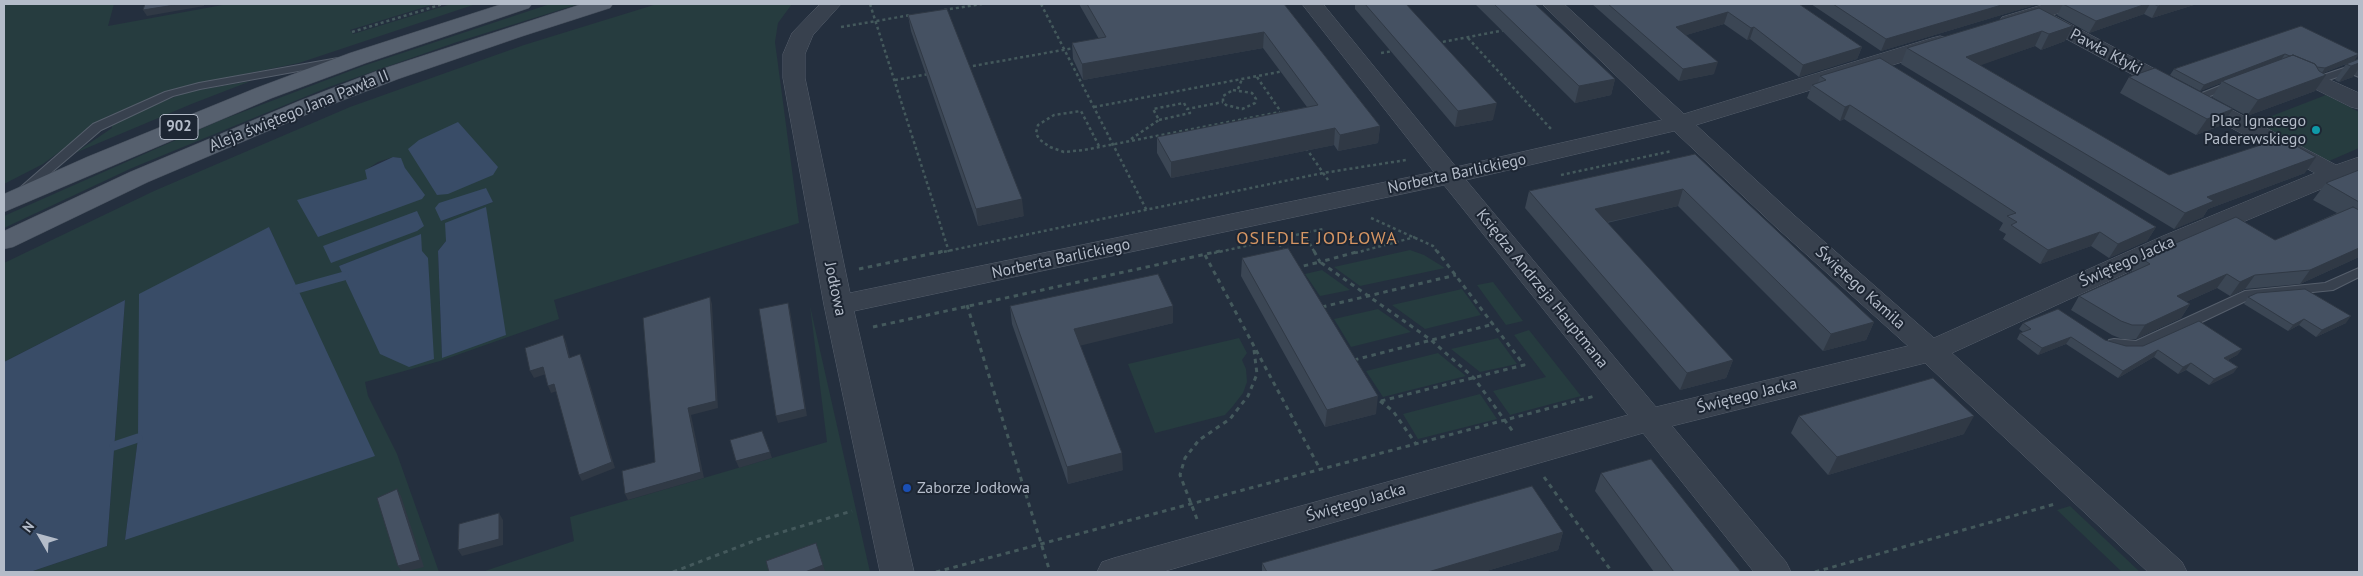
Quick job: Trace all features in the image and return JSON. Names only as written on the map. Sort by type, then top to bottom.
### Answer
[{"type":"main road","name":"Aleja świętego Jana Pawła II","points":[[6,203],[194,121],[358,58],[522,4]]},
{"type":"main road","name":"Aleja świętego Jana Pawła II","points":[[4,240],[148,173],[307,106],[390,74],[515,31],[604,4]]},
{"type":"street","name":"Księdza Andrzeja Hauptmana","points":[[1312,4],[1774,572]]},
{"type":"street","name":"Świętego Kamila","points":[[1552,4],[1678,123],[2170,572]]},
{"type":"street","points":[[1989,28],[2066,4]]},
{"type":"street","name":"Jodłowa","points":[[826,8],[803,33],[794,54],[794,78],[838,306],[897,572]]},
{"type":"street","name":"Pawła Kłyki","points":[[2035,14],[2335,174]]},
{"type":"street","name":"Norberta Barlickiego","points":[[838,306],[1342,199],[1443,166],[1678,123],[1962,36]]},
{"type":"street","points":[[1856,46],[1904,77]]},
{"type":"street","points":[[2308,77],[2359,102]]},
{"type":"street","name":"Świętego Jacka","points":[[1114,572],[1649,420],[1930,351],[2049,305],[2172,242],[2359,164]]},
{"type":"street","points":[[2147,227],[2172,242]]},
{"type":"lane","points":[[6,203],[97,127],[126,112],[169,94],[199,86],[358,58]]},
{"type":"lane","points":[[2308,77],[2350,69],[2359,74]]},
{"type":"lane","points":[[2193,99],[2246,78]]},
{"type":"lane","points":[[2098,336],[2106,341],[2122,346],[2138,346],[2250,294],[2328,287],[2359,272]]},
{"type":"path","points":[[352,32],[443,4]]},
{"type":"path","points":[[944,10],[982,4]]},
{"type":"path","points":[[1041,4],[1162,238]]},
{"type":"path","points":[[803,33],[915,15]]},
{"type":"path","points":[[1467,38],[1551,130]]},
{"type":"path","points":[[961,68],[1074,48]]},
{"type":"path","points":[[895,80],[932,73]]},
{"type":"path","points":[[1257,76],[1286,119]]},
{"type":"path","points":[[1238,90],[1242,79]]},
{"type":"path","points":[[1187,109],[1223,102],[1236,109],[1248,108],[1256,100],[1252,93],[1238,90],[1225,94],[1223,102]]},
{"type":"path","points":[[1129,141],[1159,120],[1190,113],[1184,103],[1153,109],[1159,120]]},
{"type":"path","points":[[1099,146],[1081,111],[1054,115],[1038,125],[1036,133],[1039,139],[1050,147],[1064,152],[1129,141],[1280,112]]},
{"type":"path","points":[[1542,132],[1560,128]]},
{"type":"path","points":[[1302,142],[1342,199]]},
{"type":"path","points":[[832,274],[1323,173],[1443,166]]},
{"type":"path","points":[[1371,218],[1433,246],[1524,365],[1381,401]]},
{"type":"path","points":[[1304,233],[1320,262],[1431,340],[1474,378],[1506,420],[1528,455],[1612,572]]},
{"type":"path","points":[[1294,268],[1416,237]]},
{"type":"path","points":[[1276,239],[1288,257]]},
{"type":"path","points":[[1205,255],[1254,350],[1320,469]]},
{"type":"path","points":[[1291,262],[1299,276]]},
{"type":"path","points":[[1323,316],[1319,308],[1456,275]]},
{"type":"path","points":[[1355,368],[1350,360],[1494,324]]},
{"type":"path","points":[[1209,544],[1190,505],[1180,475],[1185,458],[1199,440],[1230,419],[1248,396],[1257,374],[1254,350]]},
{"type":"path","points":[[936,572],[1623,388]]},
{"type":"path","points":[[1375,396],[1393,411],[1416,444]]},
{"type":"path","points":[[1815,572],[2087,495]]},
{"type":"path","points":[[673,572],[760,539],[881,502]]},
{"type":"green space","points":[[114,4],[108,26],[228,4],[435,4],[350,30],[353,34],[451,4],[476,4],[299,63],[177,88],[106,117],[43,164],[4,184],[4,5]]},
{"type":"green space","points":[[550,4],[579,4],[457,42],[329,87],[132,168],[4,228],[4,216],[219,121],[363,66]]},
{"type":"green space","points":[[657,4],[792,4],[778,23],[775,42],[799,223],[554,300],[559,319],[440,361],[365,382],[368,396],[397,454],[439,572],[30,572],[107,546],[125,300],[4,362],[4,263],[154,191],[350,107],[524,45]],"holes":[[[393,157],[400,158],[405,168],[298,200],[368,179],[366,170],[378,162]],[[485,188],[493,202],[441,221]],[[269,227],[297,289],[125,540],[138,438]],[[420,235],[422,251],[344,276],[339,266]],[[446,241],[442,358],[438,251]]]},
{"type":"green space","points":[[251,81],[75,153],[112,128],[112,124],[129,115],[187,92]]},
{"type":"green space","name":"Plac Ignacego Paderewskiego","points":[[2326,95],[2359,112],[2359,148],[2329,161],[2256,122]]},
{"type":"green space","points":[[1410,250],[1424,255],[1445,268],[1360,286],[1334,267]]},
{"type":"green space","points":[[1322,270],[1350,290],[1320,296],[1305,274]]},
{"type":"green space","points":[[1493,282],[1523,321],[1506,325],[1477,285]]},
{"type":"green space","points":[[1462,289],[1481,315],[1425,329],[1392,305]]},
{"type":"green space","points":[[810,306],[870,572],[482,572],[574,541],[570,517],[827,442]]},
{"type":"green space","points":[[1378,309],[1411,332],[1351,347],[1334,319]]},
{"type":"green space","points":[[1529,330],[1581,396],[1510,415],[1493,391],[1546,377],[1514,335]]},
{"type":"green space","points":[[1239,338],[1247,353],[1242,360],[1246,369],[1247,382],[1243,393],[1233,406],[1225,415],[1155,433],[1128,364]]},
{"type":"green space","points":[[1498,338],[1517,364],[1480,372],[1451,349]]},
{"type":"green space","points":[[1438,353],[1466,376],[1383,397],[1366,371]]},
{"type":"green space","points":[[1480,394],[1497,419],[1418,439],[1403,414]]},
{"type":"green space","points":[[2070,506],[2140,572],[2122,572],[2057,510]]},
{"type":"water","points":[[458,122],[498,167],[493,175],[448,194],[437,195],[408,149],[419,140]]},
{"type":"water","points":[[393,157],[401,158],[405,168],[425,195],[422,199],[318,237],[297,200],[367,179],[365,170]]},
{"type":"water","points":[[486,188],[493,202],[441,221],[435,208],[439,203]]},
{"type":"water","points":[[486,207],[506,335],[442,358],[438,251],[446,241],[445,223]]},
{"type":"water","points":[[417,211],[424,226],[417,231],[331,263],[323,246]]},
{"type":"water","points":[[269,227],[375,456],[125,540],[138,438],[139,294]]},
{"type":"water","points":[[421,234],[422,251],[428,258],[434,359],[409,367],[380,354],[339,266]]},
{"type":"water","points":[[125,300],[107,546],[30,572],[4,572],[4,362]]},
{"type":"building","points":[[145,4],[181,4],[143,10]]},
{"type":"building","points":[[1087,4],[1284,4],[1380,126],[1340,135],[1335,128],[1171,162],[1157,137],[1318,105],[1264,32],[1082,64],[1072,43],[1106,37]]},
{"type":"building","points":[[1365,4],[1406,4],[1497,103],[1458,111]]},
{"type":"building","points":[[1494,4],[1535,4],[1615,79],[1579,86]]},
{"type":"building","points":[[1608,4],[1799,4],[1862,47],[1803,65],[1754,27],[1751,28],[1728,12],[1676,27],[1718,62],[1683,69]]},
{"type":"building","points":[[1833,4],[2005,4],[1886,39]]},
{"type":"building","points":[[2063,4],[2146,4],[2096,21]]},
{"type":"building","points":[[2039,8],[2073,26],[2049,34],[2042,31],[1966,57],[2169,175],[2282,138],[2316,157],[2207,197],[2214,201],[2185,213],[1907,48]]},
{"type":"building","points":[[947,9],[1022,199],[976,209],[908,15]]},
{"type":"building","points":[[2301,26],[2359,54],[2325,68],[2317,67],[2315,64],[2293,55],[2285,54],[2204,85],[2174,69]]},
{"type":"building","points":[[2293,55],[2315,64],[2319,71],[2326,75],[2258,100],[2222,81]]},
{"type":"building","points":[[1880,58],[2156,227],[2118,244],[2100,232],[2048,250],[2011,225],[2017,222],[2007,216],[2016,213],[1850,105],[1845,107],[1812,85],[1826,80],[1820,76]]},
{"type":"building","points":[[2359,59],[2359,63],[2351,66],[2346,64]]},
{"type":"building","points":[[2155,68],[2233,109],[2207,119],[2129,77]]},
{"type":"building","points":[[1695,154],[1874,322],[1831,334],[1683,189],[1595,209],[1733,360],[1687,373],[1529,191]]},
{"type":"building","points":[[2359,170],[2359,202],[2326,183]]},
{"type":"building","points":[[2353,207],[2359,210],[2359,248],[2310,270],[2255,275],[2240,282],[2227,274],[2177,296],[2190,304],[2145,325],[2132,325],[2121,321],[2079,296],[2150,264],[2141,258],[2236,217],[2275,240]]},
{"type":"building","points":[[1288,248],[1378,396],[1327,410],[1242,258]]},
{"type":"building","points":[[1158,274],[1173,306],[1074,329],[1122,453],[1067,467],[1010,306]]},
{"type":"building","points":[[2305,289],[2351,316],[2322,330],[2304,319],[2293,325],[2248,297],[2257,293]]},
{"type":"building","points":[[710,297],[716,401],[688,408],[701,472],[625,494],[622,471],[655,462],[643,318]]},
{"type":"building","points":[[788,303],[805,409],[776,416],[759,309]]},
{"type":"building","points":[[2058,309],[2105,340],[2126,346],[2143,346],[2199,321],[2242,349],[2224,358],[2238,367],[2214,379],[2191,363],[2183,367],[2158,350],[2123,371],[2071,337],[2042,348],[2020,333],[2031,329],[2023,323]]},
{"type":"building","points":[[563,335],[569,358],[580,354],[612,462],[579,475],[554,384],[548,386],[543,367],[530,371],[525,348]]},
{"type":"building","points":[[1933,378],[1974,416],[1837,457],[1799,416]]},
{"type":"building","points":[[762,431],[770,452],[736,461],[730,440]]},
{"type":"building","points":[[1651,459],[1741,572],[1674,572],[1601,473]]},
{"type":"building","points":[[1532,486],[1563,532],[1428,572],[1267,572],[1262,563]]},
{"type":"building","points":[[397,489],[420,560],[398,566],[377,498]]},
{"type":"building","points":[[499,513],[499,539],[458,550],[459,524]]},
{"type":"building","points":[[816,543],[823,565],[805,572],[769,572],[766,561]]},
{"type":"waterway","points":[[297,289],[344,276]]},
{"type":"waterway","points":[[114,446],[138,438]]},
{"type":"place","name":"Plac Ignacego Paderewskiego","points":[[2316,130]]},
{"type":"place","name":"Zaborze Jodłowa","points":[[907,488]]},
{"type":"district","name":"OSIEDLE JODŁOWA","points":[[1317,239]]}]
